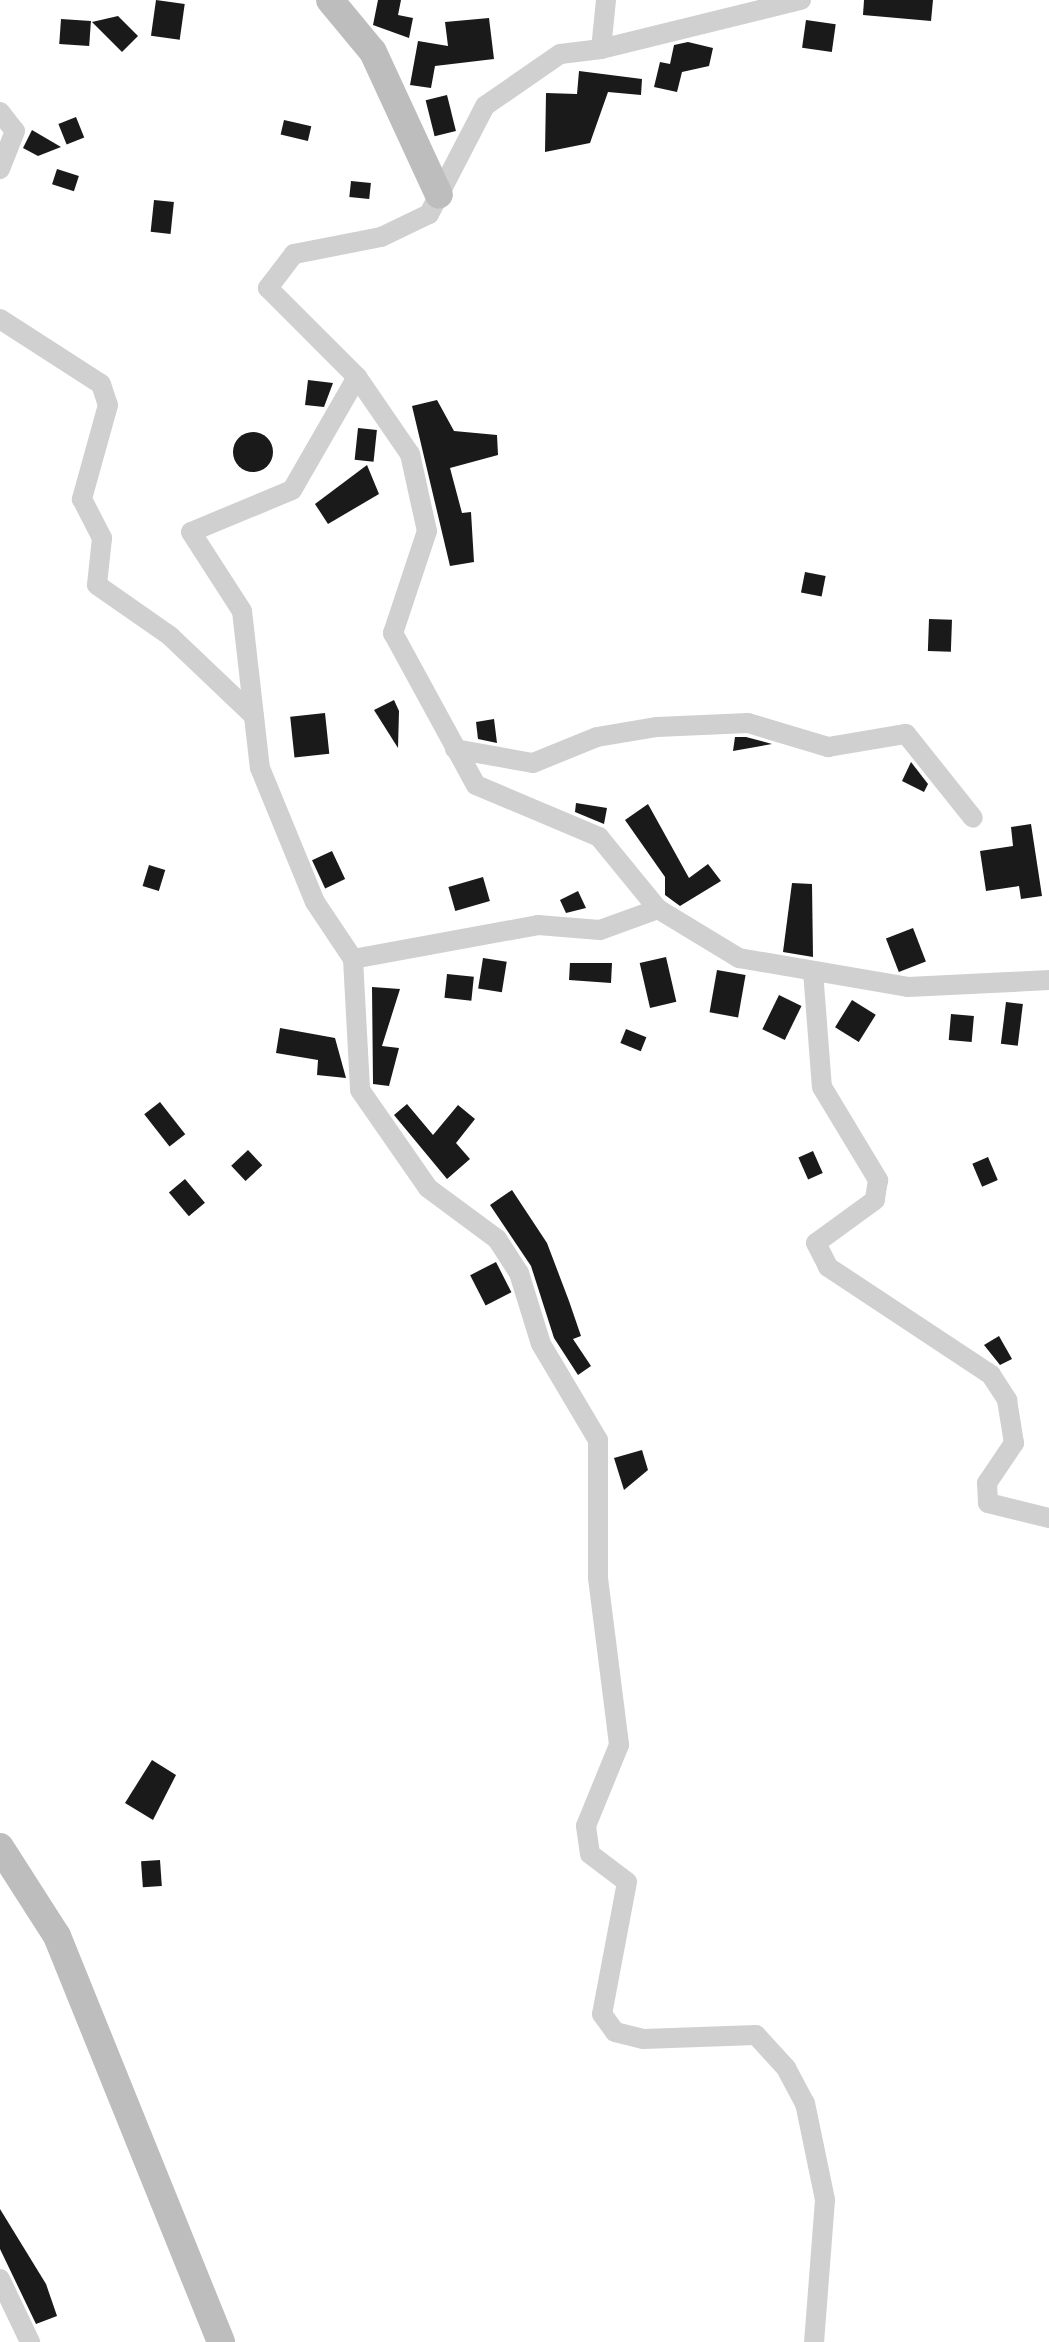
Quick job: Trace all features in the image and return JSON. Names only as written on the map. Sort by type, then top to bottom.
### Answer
[{"type":"street","points":[[330,0],[372,52],[439,195]]},
{"type":"street","points":[[601,49],[606,0]]},
{"type":"street","points":[[800,0],[601,49],[560,54],[485,106],[429,214],[381,238],[294,254],[268,288],[357,377],[410,454],[427,531],[392,633],[476,786],[598,837],[658,909],[739,958],[908,987],[1049,980]]},
{"type":"street","points":[[0,112],[14,132],[0,170]]},
{"type":"street","points":[[0,318],[101,384],[108,405],[82,498],[102,538],[97,585],[170,636],[254,716]]},
{"type":"street","points":[[357,377],[292,490],[191,532],[242,611],[260,768],[315,902],[353,960],[360,1090],[428,1188],[497,1239],[519,1273],[541,1344],[598,1440],[598,1578],[619,1745],[586,1826],[590,1854],[627,1882],[602,2014],[615,2032],[643,2040],[756,2036],[786,2068],[805,2103],[825,2200],[814,2342]]},
{"type":"street","points":[[454,749],[533,764],[597,737],[657,728],[748,723],[828,746],[906,734],[973,818]]},
{"type":"street","points":[[353,960],[538,925],[600,930],[658,909]]},
{"type":"street","points":[[813,971],[822,1087],[878,1180],[874,1200],[816,1243],[828,1267],[991,1375],[1008,1400],[1014,1442],[986,1483],[988,1503],[1049,1518]]},
{"type":"street","points":[[0,1847],[57,1936],[221,2342]]},
{"type":"street","points":[[0,2279],[30,2342]]},
{"type":"building","points":[[156,0],[185,4],[180,40],[151,36]]},
{"type":"building","points":[[378,0],[401,0],[398,15],[413,18],[409,38],[373,25]]},
{"type":"building","points":[[864,0],[933,0],[931,21],[863,15]]},
{"type":"building","points":[[118,16],[138,36],[122,52],[92,22]]},
{"type":"building","points":[[489,18],[494,59],[435,66],[431,88],[410,85],[418,41],[448,46],[445,22]]},
{"type":"building","points":[[61,19],[91,21],[89,46],[59,44]]},
{"type":"building","points":[[806,20],[836,24],[832,52],[802,48]]},
{"type":"building","points":[[688,42],[713,48],[709,66],[682,72],[677,92],[654,87],[660,62],[670,64],[674,45]]},
{"type":"building","points":[[579,71],[642,79],[641,95],[608,92],[590,143],[545,152],[546,93],[577,94]]},
{"type":"building","points":[[447,95],[456,131],[435,136],[426,100]]},
{"type":"building","points":[[76,117],[84,137],[67,145],[58,124]]},
{"type":"building","points":[[284,120],[311,126],[308,141],[281,135]]},
{"type":"building","points":[[32,130],[61,147],[38,156],[23,148]]},
{"type":"building","points":[[57,169],[79,176],[74,191],[52,184]]},
{"type":"building","points":[[351,181],[371,183],[369,199],[349,197]]},
{"type":"building","points":[[154,200],[174,202],[171,234],[151,232]]},
{"type":"building","points":[[308,380],[333,383],[324,407],[305,405]]},
{"type":"building","points":[[437,400],[454,431],[497,435],[498,455],[450,468],[462,513],[471,512],[474,562],[450,566],[412,406]]},
{"type":"building","points":[[358,428],[377,430],[374,462],[355,460]]},
{"type":"building","points":[[253,432],[267,438],[273,452],[267,466],[253,472],[239,466],[233,452],[239,438]]},
{"type":"building","points":[[367,465],[379,494],[328,524],[315,504]]},
{"type":"building","points":[[805,572],[826,576],[822,597],[801,593]]},
{"type":"building","points":[[929,619],[952,620],[951,652],[928,651]]},
{"type":"building","points":[[394,700],[399,711],[398,748],[374,710]]},
{"type":"building","points":[[325,713],[329,754],[294,757],[290,717]]},
{"type":"building","points":[[494,719],[497,743],[478,739],[476,722]]},
{"type":"building","points":[[735,737],[746,737],[772,744],[733,751]]},
{"type":"building","points":[[911,762],[928,784],[924,792],[902,781]]},
{"type":"building","points":[[576,803],[607,808],[604,824],[575,812]]},
{"type":"building","points":[[648,804],[689,878],[708,864],[721,881],[680,906],[665,895],[665,877],[625,820]]},
{"type":"building","points":[[1031,824],[1042,896],[1021,899],[1019,886],[986,891],[980,851],[1013,846],[1011,827]]},
{"type":"building","points":[[332,851],[345,879],[325,888],[312,860]]},
{"type":"building","points":[[149,865],[165,870],[159,891],[143,886]]},
{"type":"building","points":[[483,877],[490,901],[455,911],[448,887]]},
{"type":"building","points":[[792,883],[812,884],[813,957],[783,952]]},
{"type":"building","points":[[578,891],[586,908],[566,913],[560,900]]},
{"type":"building","points":[[913,928],[926,962],[899,972],[886,938]]},
{"type":"building","points":[[666,957],[676,1002],[650,1008],[640,963]]},
{"type":"building","points":[[483,958],[507,962],[502,992],[478,989]]},
{"type":"building","points":[[570,963],[612,963],[611,983],[569,980]]},
{"type":"building","points":[[717,970],[746,975],[738,1017],[710,1012]]},
{"type":"building","points":[[447,974],[474,977],[471,1001],[444,998]]},
{"type":"building","points":[[372,987],[400,989],[382,1046],[399,1048],[389,1086],[373,1084]]},
{"type":"building","points":[[779,995],[801,1006],[785,1040],[762,1029]]},
{"type":"building","points":[[852,1000],[876,1015],[859,1042],[835,1027]]},
{"type":"building","points":[[1006,1002],[1023,1004],[1018,1046],[1001,1044]]},
{"type":"building","points":[[951,1014],[974,1016],[972,1042],[949,1040]]},
{"type":"building","points":[[280,1028],[335,1038],[346,1078],[317,1075],[318,1060],[276,1053]]},
{"type":"building","points":[[626,1029],[646,1037],[641,1051],[620,1043]]},
{"type":"building","points":[[160,1102],[185,1134],[169,1147],[144,1114]]},
{"type":"building","points":[[407,1104],[433,1135],[458,1105],[475,1119],[456,1143],[470,1159],[447,1179],[394,1115]]},
{"type":"building","points":[[248,1150],[262,1165],[246,1181],[231,1166]]},
{"type":"building","points":[[813,1151],[823,1173],[808,1179],[798,1158]]},
{"type":"building","points":[[988,1157],[998,1180],[982,1187],[972,1164]]},
{"type":"building","points":[[185,1179],[205,1203],[189,1216],[169,1192]]},
{"type":"building","points":[[512,1190],[547,1243],[569,1301],[581,1336],[573,1339],[591,1366],[578,1375],[554,1338],[531,1266],[490,1205]]},
{"type":"building","points":[[496,1262],[511,1292],[486,1305],[470,1275]]},
{"type":"building","points":[[999,1336],[1012,1359],[1000,1365],[984,1345]]},
{"type":"building","points":[[642,1450],[648,1470],[624,1490],[614,1458]]},
{"type":"building","points":[[152,1760],[176,1775],[153,1820],[125,1803]]},
{"type":"building","points":[[160,1860],[162,1886],[143,1887],[141,1861]]},
{"type":"building","points":[[0,2209],[46,2284],[57,2316],[36,2324],[0,2249]]}]
